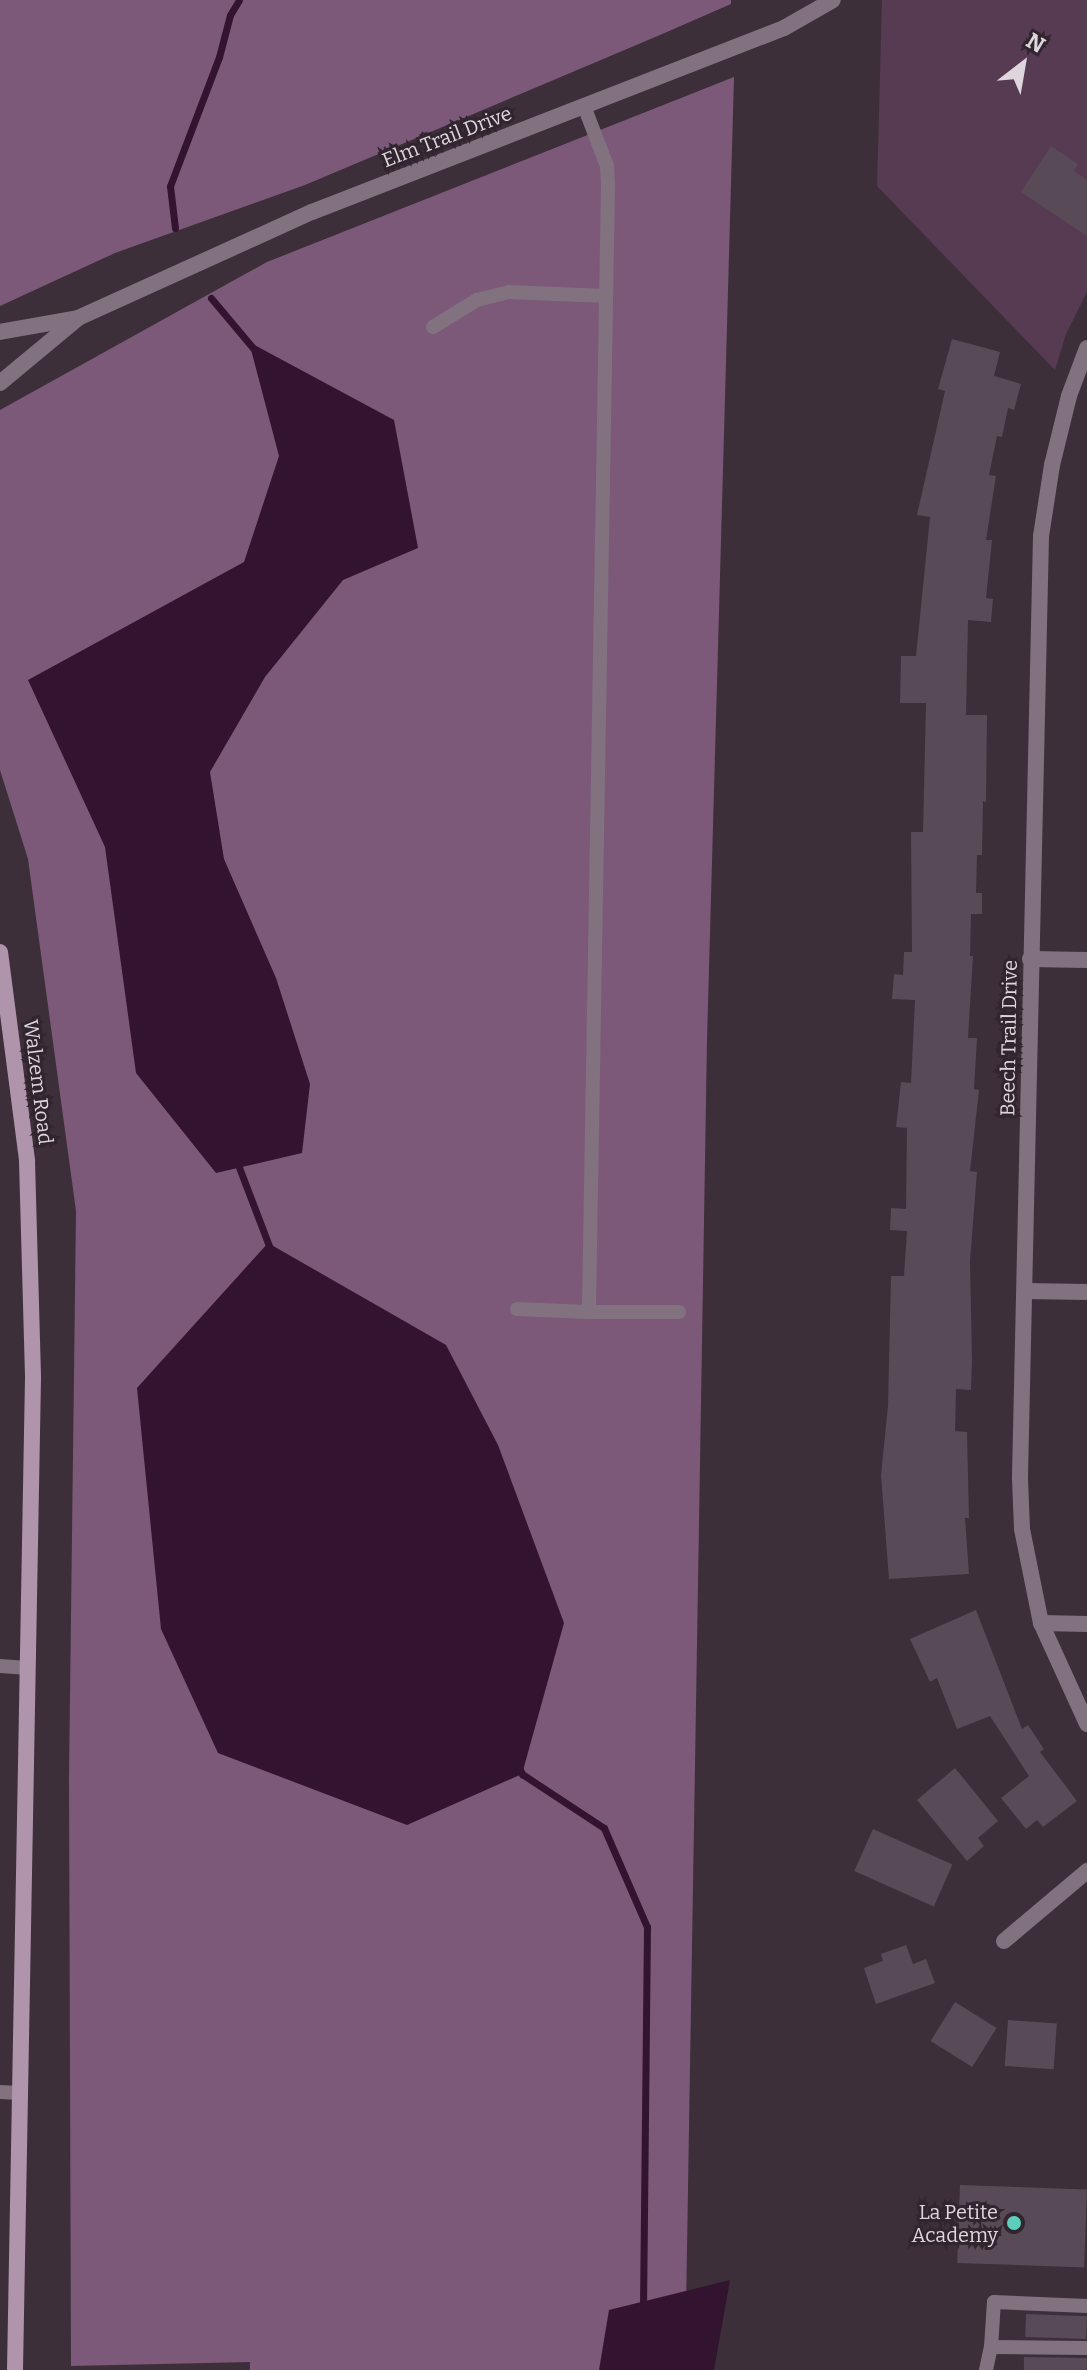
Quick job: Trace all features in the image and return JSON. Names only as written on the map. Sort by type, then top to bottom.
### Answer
[{"type":"main road","name":"Walzem Road","points":[[0,952],[27,1161],[33,1378],[15,2370]]},
{"type":"street","name":"Elm Trail Drive","points":[[0,332],[78,318],[312,212],[784,28],[833,0]]},
{"type":"street","name":"Elm Trail Drive","points":[[0,383],[78,318]]},
{"type":"street","name":"Beech Trail Drive","points":[[1087,348],[1069,396],[1052,465],[1041,536],[1030,959],[1022,1529],[1041,1623],[1087,1724]]},
{"type":"street","points":[[1030,959],[1087,960]]},
{"type":"street","points":[[1025,1291],[1087,1292]]},
{"type":"street","points":[[1041,1623],[1087,1624]]},
{"type":"street","points":[[1004,1941],[1087,1871]]},
{"type":"lane","points":[[584,106],[607,166],[589,1312]]},
{"type":"lane","points":[[433,327],[477,300],[508,292],[606,296]]},
{"type":"lane","points":[[517,1309],[679,1312]]},
{"type":"lane","points":[[0,1666],[28,1668]]},
{"type":"lane","points":[[0,2092],[20,2093]]},
{"type":"lane","points":[[986,2370],[994,2302],[1087,2306]]},
{"type":"lane","points":[[991,2347],[1087,2348]]},
{"type":"shaded area","points":[[0,0],[731,0],[731,4],[305,185],[115,253],[0,306]]},
{"type":"shaded area","points":[[882,0],[1087,0],[1087,292],[1066,334],[1055,370],[877,186]]},
{"type":"shaded area","points":[[734,77],[707,1040],[685,2370],[250,2370],[250,2362],[71,2366],[69,1777],[76,1211],[28,859],[0,770],[0,410],[267,262]]},
{"type":"shaded area","points":[[249,342],[394,420],[418,548],[343,580],[265,677],[210,772],[224,859],[276,978],[310,1084],[302,1153],[216,1173],[136,1073],[105,847],[28,680],[244,562],[279,456]]},
{"type":"shaded area","points":[[268,1243],[446,1345],[498,1445],[564,1623],[522,1774],[407,1825],[218,1753],[161,1629],[137,1388]]},
{"type":"shaded area","points":[[730,2280],[714,2370],[599,2370],[609,2310]]},
{"type":"building","points":[[1051,146],[1078,164],[1074,171],[1087,180],[1087,236],[1021,192]]},
{"type":"building","points":[[952,339],[1000,352],[994,376],[1021,384],[1014,410],[1008,408],[1002,437],[997,436],[989,475],[996,476],[986,540],[992,540],[986,598],[993,599],[991,622],[968,620],[966,715],[987,715],[986,802],[983,801],[982,855],[977,855],[976,893],[982,893],[982,914],[971,914],[970,956],[973,956],[968,1038],[977,1038],[974,1089],[979,1090],[970,1171],[977,1172],[970,1261],[971,1390],[956,1389],[955,1431],[967,1432],[969,1518],[965,1518],[969,1574],[889,1579],[881,1475],[888,1406],[891,1276],[904,1276],[907,1231],[890,1230],[891,1208],[906,1209],[907,1128],[896,1127],[901,1082],[911,1083],[915,1000],[892,999],[894,974],[903,975],[904,952],[912,952],[911,832],[923,832],[926,703],[900,703],[901,656],[916,656],[930,517],[917,515],[945,391],[938,389]]},
{"type":"building","points":[[976,1610],[1022,1729],[1028,1725],[1044,1749],[1040,1752],[1077,1801],[1043,1827],[1037,1820],[1026,1829],[1001,1798],[1029,1776],[990,1716],[957,1729],[937,1678],[930,1682],[910,1639]]},
{"type":"building","points":[[955,1768],[998,1821],[978,1838],[984,1846],[967,1861],[917,1800]]},
{"type":"building","points":[[873,1829],[952,1864],[934,1906],[854,1871]]},
{"type":"building","points":[[906,1945],[913,1964],[926,1959],[935,1983],[876,2004],[864,1968],[883,1961],[881,1954]]},
{"type":"building","points":[[955,2002],[997,2028],[972,2067],[931,2041]]},
{"type":"building","points":[[1008,2020],[1057,2023],[1054,2069],[1005,2066]]},
{"type":"building","points":[[960,2185],[1087,2189],[1084,2267],[957,2263]]},
{"type":"building","points":[[1026,2314],[1087,2316],[1086,2339],[1025,2337]]},
{"type":"building","points":[[1024,2357],[1087,2358],[1087,2370],[1024,2370]]},
{"type":"waterway","points":[[175,228],[170,186],[219,57],[230,15],[239,0]]},
{"type":"waterway","points":[[211,298],[253,348]]},
{"type":"waterway","points":[[237,1162],[271,1251]]},
{"type":"waterway","points":[[519,1767],[522,1774],[604,1828],[647,1927],[643,2308]]},
{"type":"place","name":"La Petite Academy","points":[[1014,2223]]}]
